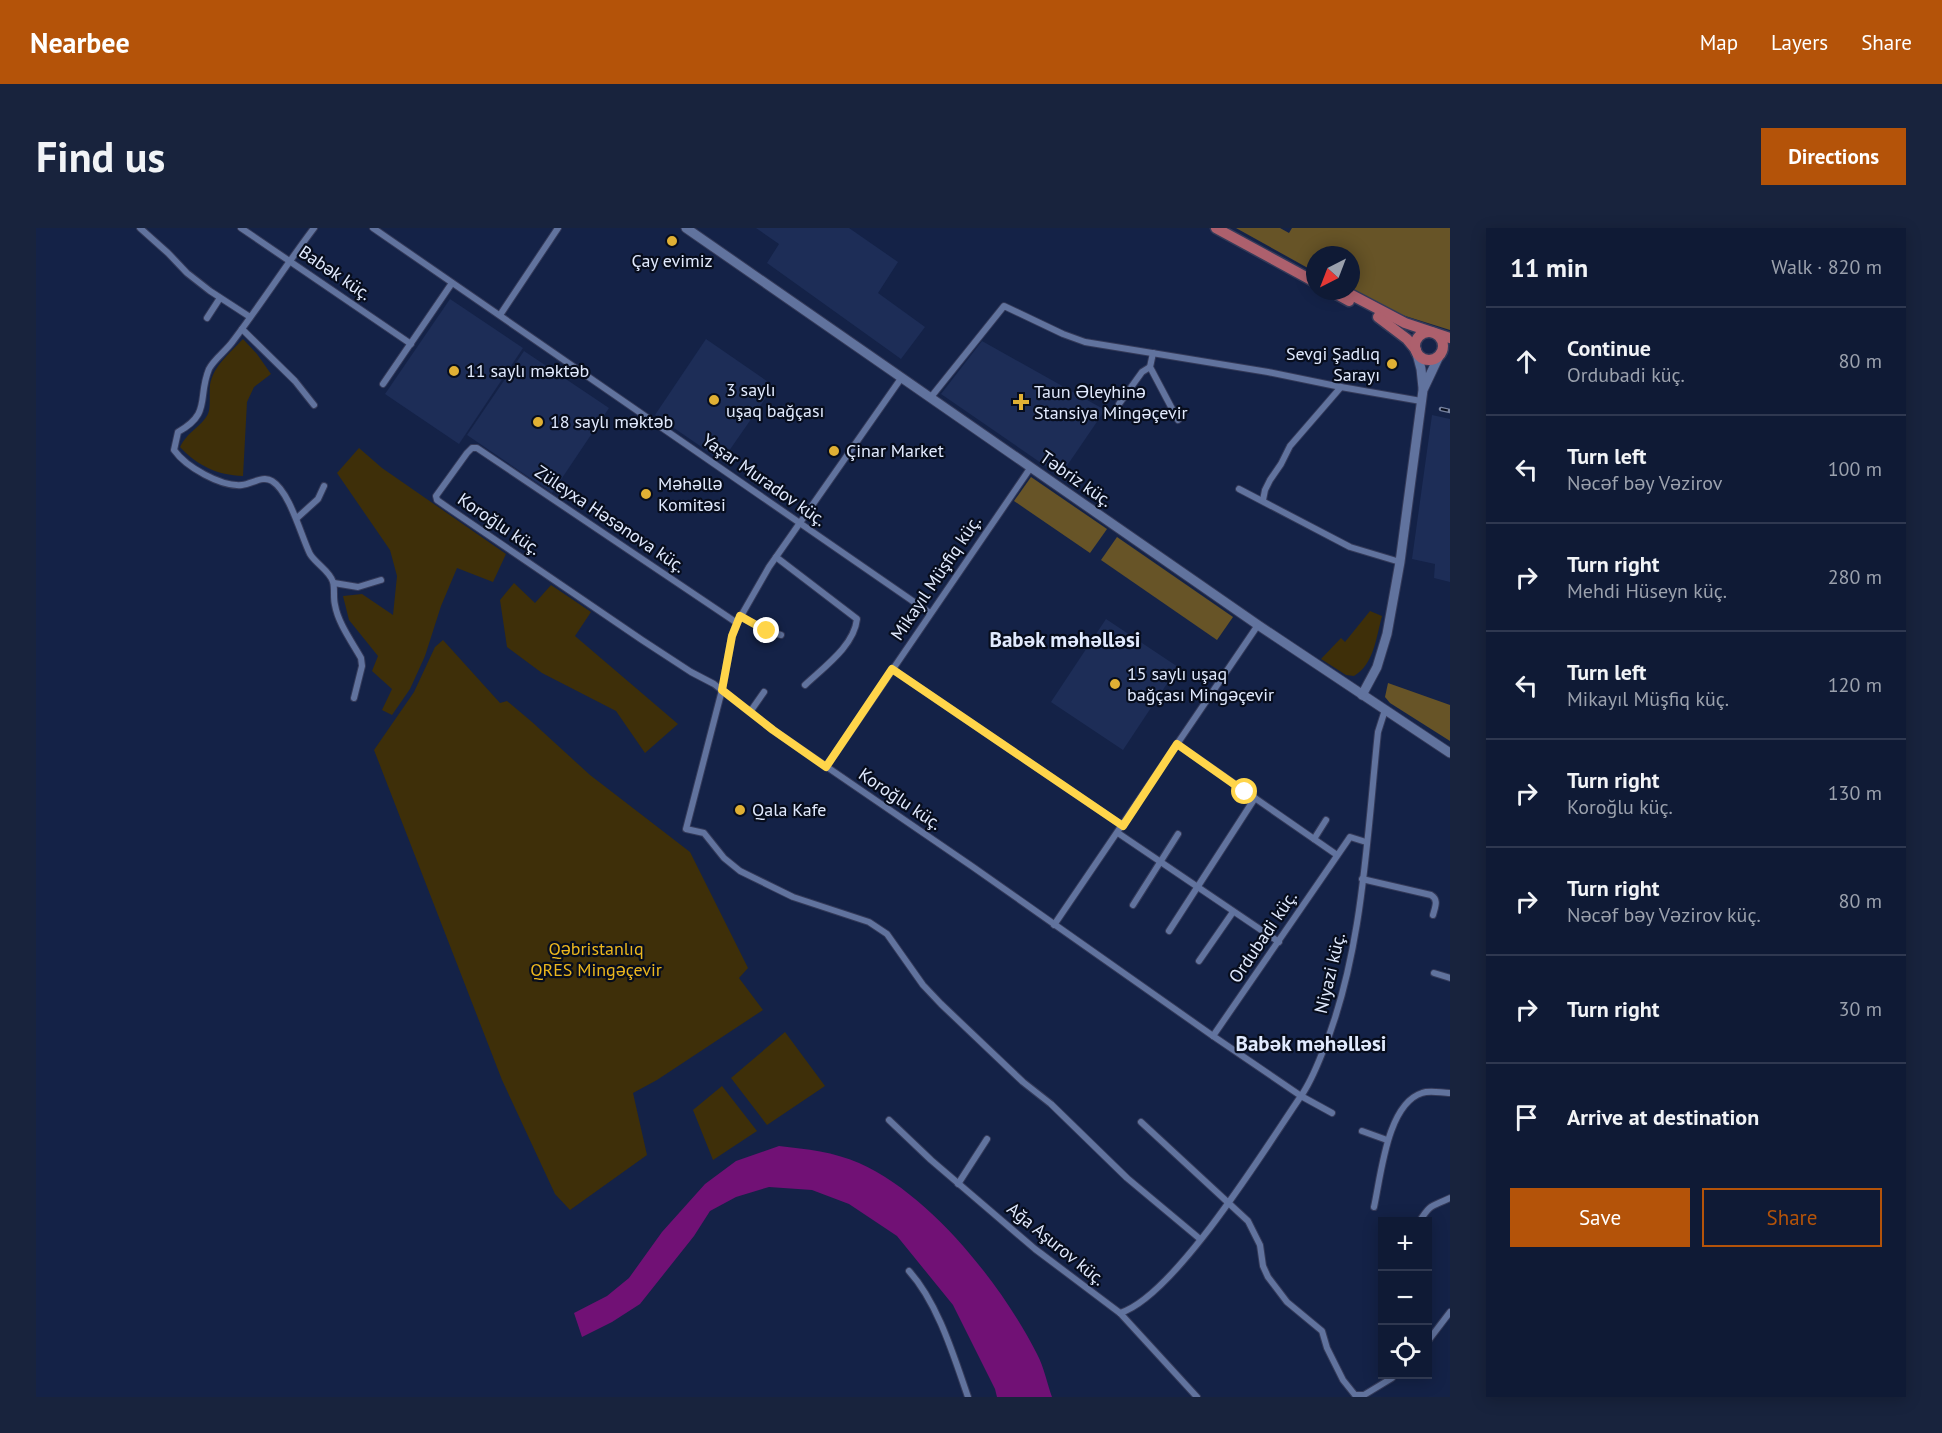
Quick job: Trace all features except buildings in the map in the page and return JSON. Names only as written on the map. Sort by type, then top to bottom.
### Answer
[{"type":"main road","name":"Təbriz küç.","points":[[686,228],[1258,625],[1450,753]]},
{"type":"main road","points":[[1216,228],[1306,277]]},
{"type":"main road","points":[[1230,228],[1306,270]]},
{"type":"main road","points":[[1347,300],[1389,324],[1407,339],[1420,357],[1429,360],[1445,353]]},
{"type":"main road","points":[[1360,300],[1392,317],[1450,338]]},
{"type":"main road","points":[[1362,695],[1377,667],[1384,646],[1400,562],[1423,390],[1416,350],[1418,338],[1425,333],[1433,333],[1442,342],[1445,353],[1423,390]]},
{"type":"street","points":[[141,228],[187,273],[250,317]]},
{"type":"street","name":"Babək küç.","points":[[241,228],[411,344]]},
{"type":"street","points":[[314,228],[209,370],[200,414],[195,421],[178,432],[174,450],[178,456],[208,477],[238,486],[265,478],[278,487],[297,519],[310,554],[334,583],[338,615],[363,666],[354,698]]},
{"type":"street","name":"Yaşar Muradov küç.","points":[[373,228],[930,613]]},
{"type":"street","points":[[500,315],[558,228]]},
{"type":"street","points":[[383,384],[452,283]]},
{"type":"street","points":[[207,318],[220,298]]},
{"type":"street","points":[[931,397],[1004,306],[1085,342],[1268,372],[1421,402]]},
{"type":"street","points":[[242,328],[295,381],[314,405]]},
{"type":"street","points":[[1119,404],[1142,372],[1150,366],[1153,353]]},
{"type":"street","points":[[1150,366],[1178,420]]},
{"type":"street","points":[[902,377],[776,557],[738,620],[732,636],[722,690],[686,829],[704,832],[724,858],[740,871],[793,897],[869,922],[880,928],[895,944],[923,985],[941,1004],[1023,1082],[1051,1104],[1127,1178],[1200,1239]]},
{"type":"street","points":[[1263,501],[1265,490],[1290,446],[1341,387]]},
{"type":"street","name":"Züleyxa Həsənova küç.","points":[[467,453],[472,448],[477,448],[738,620]]},
{"type":"street","name":"Koroğlu küç.","points":[[467,453],[436,496],[437,500],[642,640],[722,690],[826,767],[1213,1036],[1301,1096],[1332,1113]]},
{"type":"street","name":"Mikayıl Müşfiq küç.","points":[[826,767],[1031,467]]},
{"type":"street","points":[[297,519],[318,499],[324,486]]},
{"type":"street","points":[[1239,489],[1350,547],[1400,562]]},
{"type":"street","points":[[776,557],[858,619],[854,632],[845,646],[805,685]]},
{"type":"street","points":[[334,583],[358,587],[381,580]]},
{"type":"street","points":[[738,620],[781,635]]},
{"type":"street","points":[[1054,925],[1258,625]]},
{"type":"street","points":[[892,669],[1123,826]]},
{"type":"street","points":[[750,712],[764,692]]},
{"type":"street","name":"Niyazi küç.","points":[[1120,1313],[1132,1309],[1158,1288],[1200,1239],[1301,1096],[1315,1071],[1339,1008],[1348,972],[1362,879],[1378,732],[1385,710]]},
{"type":"street","points":[[1177,744],[1337,855]]},
{"type":"street","points":[[1169,931],[1255,798]]},
{"type":"street","points":[[1314,839],[1326,820]]},
{"type":"street","points":[[1118,833],[1279,942]]},
{"type":"street","points":[[1133,905],[1178,834]]},
{"type":"street","name":"Ordubadi küç.","points":[[1213,1036],[1350,837],[1366,842]]},
{"type":"street","points":[[1362,879],[1431,895],[1437,902],[1433,915]]},
{"type":"street","points":[[1199,961],[1233,912]]},
{"type":"street","points":[[1434,973],[1450,978]]},
{"type":"street","points":[[1374,1207],[1387,1140],[1403,1108],[1414,1097],[1429,1091],[1450,1093]]},
{"type":"street","name":"Ağa Aşurov küç.","points":[[889,1120],[958,1184],[1035,1249],[1120,1313],[1197,1397]]},
{"type":"street","points":[[1141,1122],[1248,1221],[1255,1232],[1268,1277],[1293,1307],[1322,1331],[1327,1348],[1355,1395],[1364,1395],[1390,1379]]},
{"type":"street","points":[[1362,1131],[1387,1140]]},
{"type":"street","points":[[958,1184],[987,1139]]},
{"type":"street","points":[[1421,1217],[1431,1205],[1450,1198]]},
{"type":"street","points":[[909,1272],[945,1333],[968,1397]]},
{"type":"street","points":[[1432,1336],[1450,1312]]},
{"type":"shaded area","points":[[756,228],[849,228],[898,262],[878,293],[925,327],[901,359],[767,263],[779,244]]},
{"type":"shaded area","points":[[1236,228],[1280,228],[1289,233],[1292,228],[1450,228],[1450,330],[1383,309],[1360,296],[1360,246],[1306,246],[1306,267]]},
{"type":"shaded area","name":"11 saylı məktəb","points":[[450,299],[523,348],[459,444],[385,394]]},
{"type":"shaded area","name":"3 saylı uşaq bağçası","points":[[706,339],[774,386],[722,461],[655,415]]},
{"type":"shaded area","name":"Taun Əleyhinə Stansiya Mingəçevir","points":[[982,341],[1105,410],[1060,476],[941,394]]},
{"type":"shaded area","name":"18 saylı məktəb","points":[[524,351],[609,408],[552,493],[467,435]]},
{"type":"shaded area","points":[[1432,415],[1450,419],[1450,582],[1434,578],[1435,564],[1412,559]]},
{"type":"shaded area","points":[[1031,477],[1107,529],[1090,553],[1014,501]]},
{"type":"shaded area","points":[[1117,537],[1233,617],[1217,640],[1101,560]]},
{"type":"shaded area","name":"15 saylı uşaq bağçası Mingəçevir","points":[[1106,619],[1178,667],[1123,750],[1051,702]]},
{"type":"shaded area","points":[[1388,683],[1450,705],[1450,741],[1390,703],[1385,697]]},
{"type":"shaded area","points":[[779,1146],[830,1154],[859,1163],[886,1178],[938,1219],[962,1245],[1005,1300],[1039,1359],[1052,1397],[997,1397],[953,1305],[897,1236],[849,1204],[812,1190],[769,1187],[736,1197],[710,1211],[694,1236],[640,1304],[582,1337],[574,1313],[607,1296],[629,1278],[662,1232],[705,1184],[736,1161]]},
{"type":"green space","points":[[243,339],[271,374],[254,387],[247,402],[243,476],[225,474],[208,468],[180,447],[208,414],[210,385],[215,372]]},
{"type":"green space","points":[[359,448],[382,468],[506,554],[493,582],[457,568],[441,606],[425,656],[410,689],[392,715],[382,710],[392,689],[372,671],[378,656],[349,620],[343,596],[362,594],[393,615],[397,576],[390,550],[337,473]]},
{"type":"green space","points":[[514,583],[535,603],[551,585],[591,612],[575,636],[678,724],[645,753],[616,711],[542,673],[507,647],[500,600]]},
{"type":"green space","points":[[1370,611],[1382,616],[1370,658],[1361,671],[1354,676],[1346,675],[1321,659],[1341,638],[1345,642]]},
{"type":"green space","name":"Qəbristanlıq QRES Mingəçevir","points":[[443,640],[500,703],[507,701],[590,775],[690,852],[748,968],[739,978],[763,1010],[657,1080],[633,1093],[647,1155],[570,1210],[555,1194],[502,1080],[374,750],[414,692],[435,647]]},
{"type":"green space","points":[[785,1032],[825,1086],[767,1125],[731,1078]]},
{"type":"green space","points":[[722,1086],[757,1131],[713,1160],[693,1110]]},
{"type":"railway","points":[[1441,409],[1450,411]]},
{"type":"place","name":"Çay evimiz","points":[[672,241]]},
{"type":"place","name":"Sevgi Şadlıq Sarayı","points":[[1392,364]]},
{"type":"place","name":"11 saylı məktəb","points":[[454,371]]},
{"type":"place","name":"3 saylı uşaq bağçası","points":[[714,400]]},
{"type":"place","name":"Taun Əleyhinə Stansiya Mingəçevir","points":[[1021,402]]},
{"type":"place","name":"18 saylı məktəb","points":[[538,422]]},
{"type":"place","name":"Çinar Market","points":[[834,451]]},
{"type":"place","name":"Məhəllə Komitəsi","points":[[646,494]]},
{"type":"place","name":"15 saylı uşaq bağçası Mingəçevir","points":[[1115,684]]},
{"type":"place","name":"Qala Kafe","points":[[740,810]]},
{"type":"district","name":"Babək məhəlləsi","points":[[1065,640]]},
{"type":"district","name":"Babək məhəlləsi","points":[[1311,1044]]},
{"type":"route","points":[[767,631],[740,616],[732,636],[722,690],[773,730],[826,767],[892,669],[1123,826],[1177,744],[1245,792]]}]
